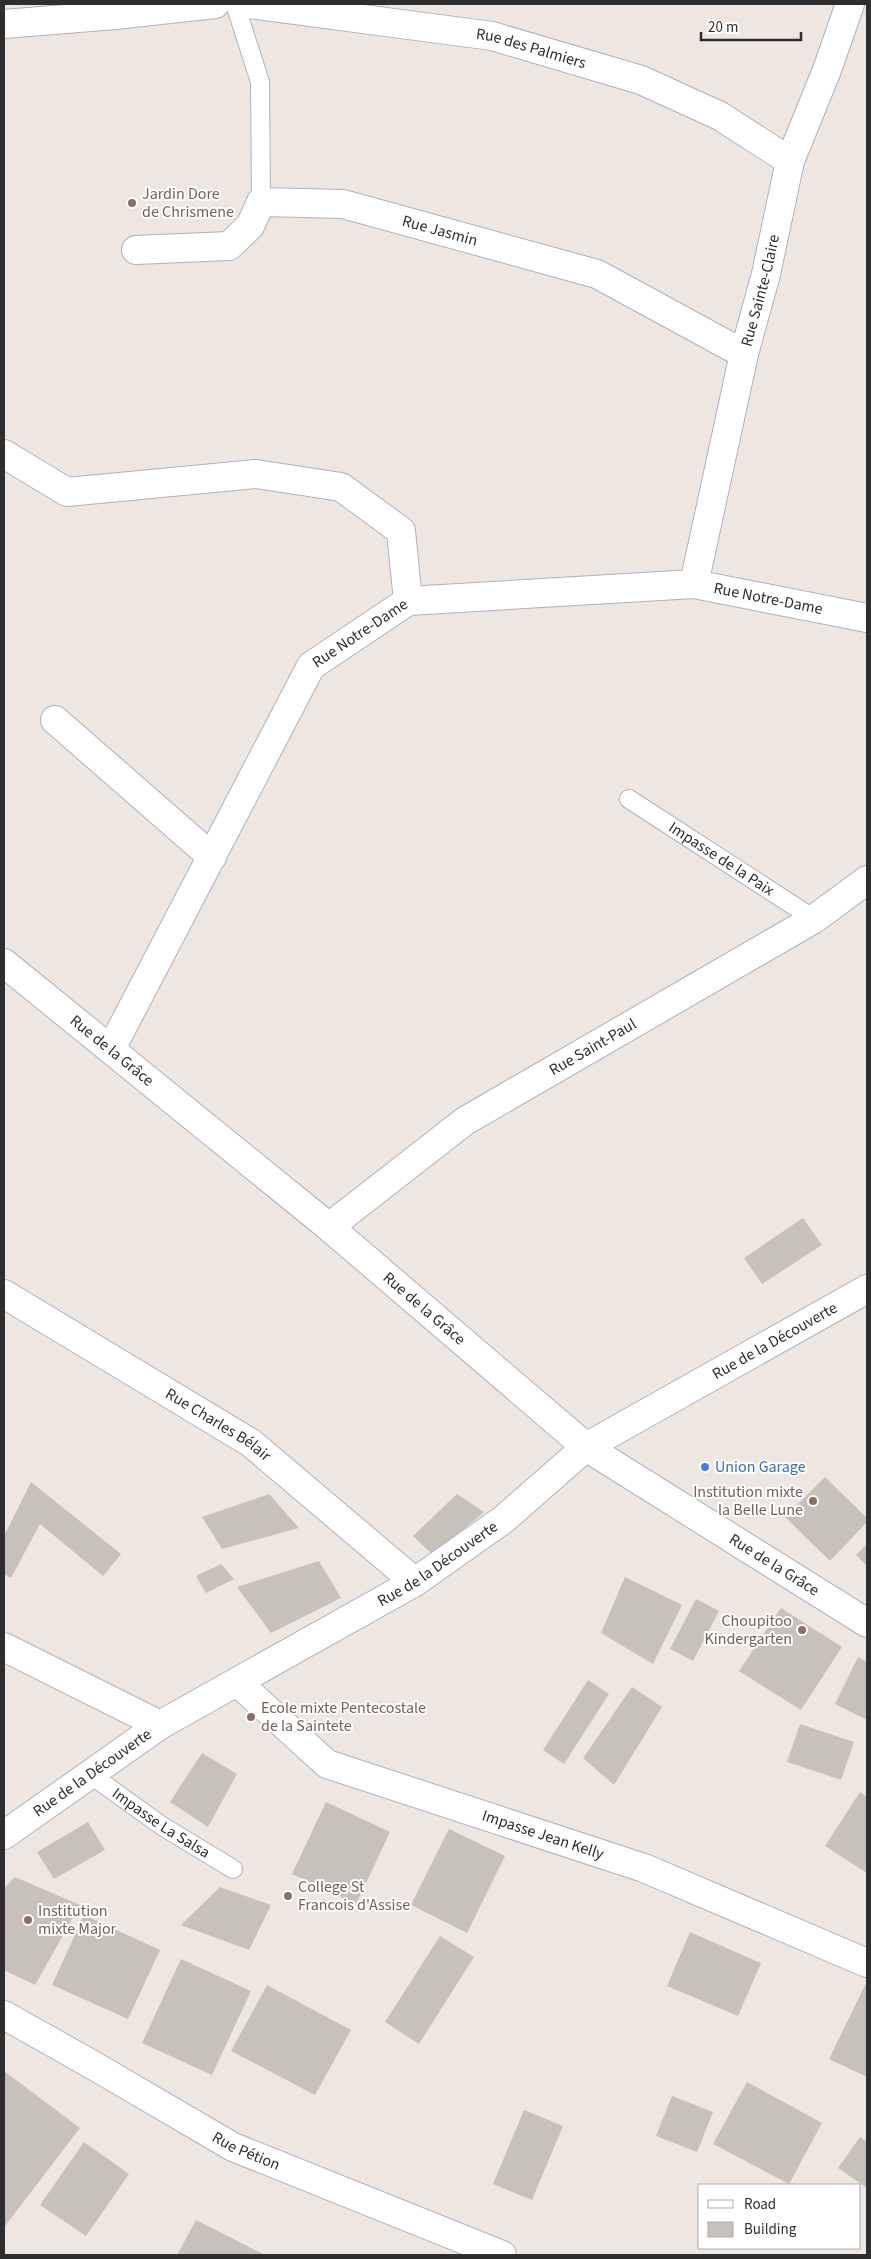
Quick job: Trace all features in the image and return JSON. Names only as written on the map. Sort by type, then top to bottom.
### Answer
[{"type":"street","points":[[4,24],[115,15],[215,4]]},
{"type":"street","name":"Rue des Palmiers","points":[[259,4],[492,36],[641,80],[720,116],[790,161]]},
{"type":"street","name":"Rue Sainte-Claire","points":[[694,584],[744,354],[766,274],[790,161],[827,70],[850,4]]},
{"type":"street","points":[[136,250],[229,246],[250,226],[261,202]]},
{"type":"street","name":"Rue Jasmin","points":[[261,202],[343,204],[597,274],[744,354]]},
{"type":"street","points":[[4,454],[67,492],[256,474],[341,487],[401,531],[408,601]]},
{"type":"street","name":"Rue Notre-Dame","points":[[111,1049],[311,666],[408,601],[694,584],[867,618]]},
{"type":"street","points":[[55,720],[212,857]]},
{"type":"street","name":"Rue Saint-Paul","points":[[328,1227],[465,1121],[814,919],[867,880]]},
{"type":"street","name":"Rue de la Grâce","points":[[4,963],[328,1227],[586,1447],[867,1623]]},
{"type":"street","name":"Rue de la Découverte","points":[[4,1835],[92,1775],[160,1725],[415,1582],[504,1519],[586,1447],[867,1289]]},
{"type":"street","name":"Rue Charles Bélair","points":[[4,1294],[251,1444],[415,1582]]},
{"type":"street","points":[[4,1647],[160,1725]]},
{"type":"street","name":"Impasse Jean Kelly","points":[[237,1682],[327,1764],[644,1868],[867,1963]]},
{"type":"street","name":"Rue Pétion","points":[[4,2015],[233,2147],[502,2255]]},
{"type":"lane","points":[[235,4],[260,82],[261,202]]},
{"type":"lane","name":"Impasse de la Paix","points":[[629,798],[814,919]]},
{"type":"lane","name":"Impasse La Salsa","points":[[92,1775],[162,1826],[233,1869]]},
{"type":"building","points":[[803,1218],[822,1245],[762,1284],[744,1258]]},
{"type":"building","points":[[825,1477],[867,1518],[867,1522],[830,1561],[785,1517]]},
{"type":"building","points":[[31,1482],[121,1554],[103,1576],[40,1524],[11,1578],[4,1574],[4,1536]]},
{"type":"building","points":[[269,1494],[299,1528],[222,1549],[202,1517]]},
{"type":"building","points":[[457,1494],[484,1512],[433,1555],[413,1536]]},
{"type":"building","points":[[867,1544],[867,1566],[856,1555]]},
{"type":"building","points":[[319,1561],[341,1598],[271,1633],[237,1587]]},
{"type":"building","points":[[221,1564],[234,1579],[206,1593],[196,1576]]},
{"type":"building","points":[[625,1577],[682,1605],[653,1664],[601,1633]]},
{"type":"building","points":[[696,1599],[719,1611],[693,1661],[670,1649]]},
{"type":"building","points":[[781,1608],[842,1647],[801,1710],[739,1671]]},
{"type":"building","points":[[858,1657],[867,1662],[867,1720],[835,1704]]},
{"type":"building","points":[[588,1680],[609,1694],[564,1764],[543,1750]]},
{"type":"building","points":[[632,1687],[662,1707],[614,1785],[583,1758]]},
{"type":"building","points":[[800,1724],[854,1742],[841,1780],[787,1762]]},
{"type":"building","points":[[202,1753],[237,1774],[208,1827],[170,1802]]},
{"type":"building","points":[[860,1792],[867,1797],[867,1873],[825,1846]]},
{"type":"building","points":[[326,1802],[390,1832],[356,1904],[292,1874]]},
{"type":"building","points":[[88,1822],[105,1850],[54,1879],[37,1852]]},
{"type":"building","points":[[449,1829],[505,1856],[467,1933],[411,1905]]},
{"type":"building","points":[[15,1877],[80,1905],[35,1985],[4,1970],[4,1888]]},
{"type":"building","points":[[220,1887],[271,1905],[249,1950],[181,1925]]},
{"type":"building","points":[[84,1915],[160,1950],[128,2019],[52,1985]]},
{"type":"building","points":[[690,1932],[761,1963],[738,2016],[667,1986]]},
{"type":"building","points":[[440,1936],[474,1957],[419,2044],[385,2022]]},
{"type":"building","points":[[181,1959],[251,1991],[212,2075],[142,2043]]},
{"type":"building","points":[[867,1981],[867,2077],[829,2059]]},
{"type":"building","points":[[267,1985],[351,2030],[315,2095],[231,2051]]},
{"type":"building","points":[[4,2071],[80,2128],[5,2226],[4,2225]]},
{"type":"building","points":[[747,2082],[822,2123],[789,2184],[713,2144]]},
{"type":"building","points":[[672,2096],[713,2112],[697,2152],[656,2136]]},
{"type":"building","points":[[524,2110],[563,2126],[532,2200],[493,2184]]},
{"type":"building","points":[[860,2137],[867,2142],[867,2188],[838,2168]]},
{"type":"building","points":[[84,2142],[129,2174],[86,2236],[40,2205]]},
{"type":"building","points":[[196,2220],[265,2255],[177,2255]]},
{"type":"place","name":"Jardin Dore de Chrismene","points":[[132,203]]},
{"type":"place","name":"Union Garage","points":[[705,1467]]},
{"type":"place","name":"Institution mixte la Belle Lune","points":[[813,1501]]},
{"type":"place","name":"Choupitoo Kindergarten","points":[[802,1630]]},
{"type":"place","name":"Ecole mixte Pentecostale de la Saintete","points":[[251,1717]]},
{"type":"place","name":"College St Francois d'Assise","points":[[288,1896]]},
{"type":"place","name":"Institution mixte Major","points":[[28,1920]]}]
